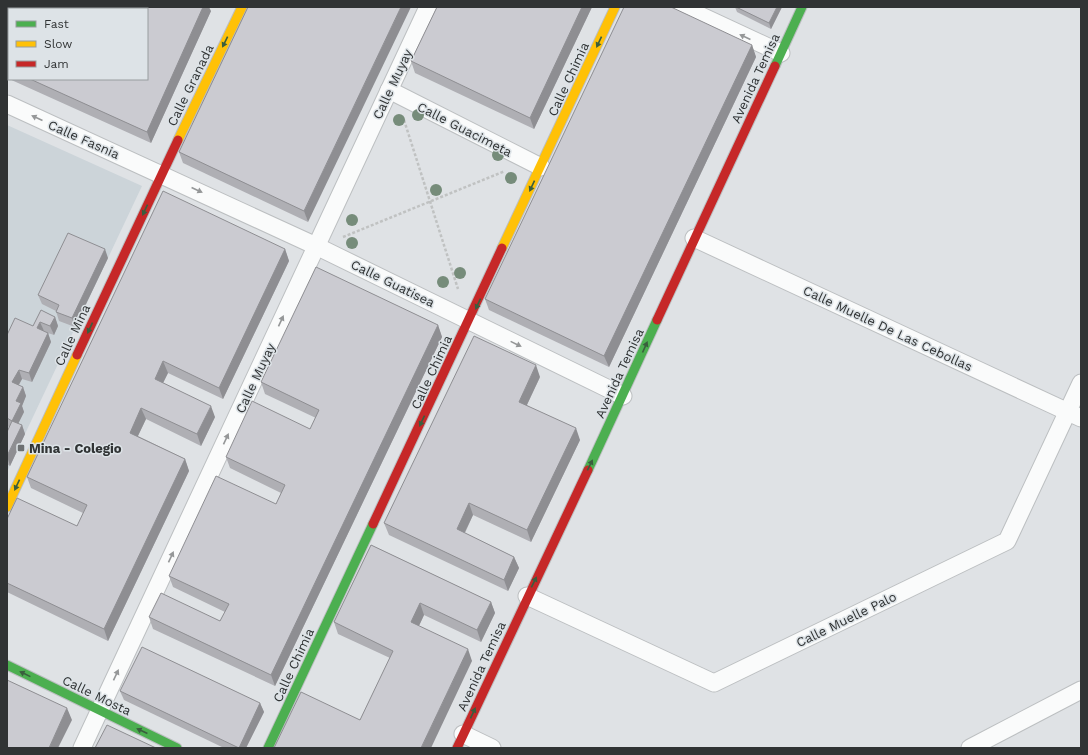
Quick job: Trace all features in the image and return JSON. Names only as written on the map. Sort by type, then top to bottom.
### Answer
[{"type":"street","name":"Calle Muyay","points":[[82,748],[428,7]]},
{"type":"street","name":"Calle Chimia","points":[[268,748],[470,321],[615,7]]},
{"type":"street","points":[[682,7],[781,53]]},
{"type":"street","name":"Avenida Temisa","points":[[460,741],[527,596],[623,396],[694,238],[802,7]]},
{"type":"street","name":"Calle Granada","points":[[161,174],[238,8]]},
{"type":"street","name":"Calle Guacimeta","points":[[389,90],[541,167]]},
{"type":"street","name":"Calle Fasnia","points":[[7,104],[161,174]]},
{"type":"street","name":"Calle Guatisea","points":[[161,174],[316,246],[623,396]]},
{"type":"street","name":"Calle Mina","points":[[7,507],[161,174]]},
{"type":"street","name":"Calle Muelle De Las Cebollas","points":[[694,238],[1074,415]]},
{"type":"street","name":"Calle Muelle Palo","points":[[527,596],[714,683],[1006,541],[1074,415],[1081,383]]},
{"type":"street","name":"Calle Mosta","points":[[7,665],[177,748]]},
{"type":"street","points":[[970,748],[1081,690]]},
{"type":"street","points":[[460,741],[492,748]]},
{"type":"path","points":[[406,99],[401,111],[459,293]]},
{"type":"path","points":[[338,239],[510,169]]},
{"type":"shaded area","points":[[7,125],[142,186],[7,472]]},
{"type":"building","points":[[7,7],[203,7],[147,132],[32,80],[148,80],[148,8],[8,8],[7,69]]},
{"type":"building","points":[[248,7],[401,7],[304,211],[179,152]]},
{"type":"building","points":[[437,7],[582,7],[530,118],[411,61]]},
{"type":"building","points":[[624,7],[671,7],[752,45],[604,356],[485,299]]},
{"type":"building","points":[[736,7],[777,7],[769,23]]},
{"type":"building","points":[[163,191],[285,249],[219,388],[163,361],[155,379],[211,406],[197,434],[141,408],[130,433],[185,459],[104,629],[7,583],[7,519],[17,498],[77,526],[87,505],[27,477]]},
{"type":"building","points":[[68,233],[105,249],[72,318],[56,312],[59,305],[38,295]]},
{"type":"building","points":[[316,267],[438,325],[271,675],[149,617],[161,593],[220,621],[229,604],[169,576],[216,476],[276,504],[285,485],[226,457],[252,401],[310,429],[319,410],[261,382]]},
{"type":"building","points":[[41,310],[55,317],[50,326],[40,322],[37,328],[48,333],[29,373],[19,370],[12,382],[23,387],[16,401],[21,403],[12,421],[7,418],[7,335],[15,318],[33,326]]},
{"type":"building","points":[[474,336],[536,365],[519,402],[576,428],[527,530],[469,503],[457,529],[514,557],[504,580],[384,523]]},
{"type":"building","points":[[12,421],[22,425],[7,456],[7,432]]},
{"type":"building","points":[[371,545],[491,602],[477,630],[420,603],[411,622],[468,649],[421,748],[274,748],[301,692],[360,720],[393,651],[334,622]]},
{"type":"building","points":[[142,647],[260,703],[239,748],[120,691]]},
{"type":"building","points":[[7,680],[67,708],[49,748],[7,748]]},
{"type":"building","points":[[107,725],[156,748],[95,748]]},
{"type":"traffic: fast","points":[[775,66],[802,7]]},
{"type":"traffic: fast","points":[[588,470],[657,320]]},
{"type":"traffic: fast","points":[[268,748],[373,524]]},
{"type":"traffic: fast","points":[[7,665],[177,748]]},
{"type":"traffic: slow","points":[[178,140],[242,7]]},
{"type":"traffic: slow","points":[[502,248],[615,7]]},
{"type":"traffic: slow","points":[[7,507],[77,355]]},
{"type":"traffic: jam","points":[[657,320],[775,66]]},
{"type":"traffic: jam","points":[[77,355],[178,140]]},
{"type":"traffic: jam","points":[[373,524],[502,248]]},
{"type":"traffic: jam","points":[[457,748],[588,470]]},
{"type":"place","name":"Mina - Colegio","points":[[21,448]]}]
